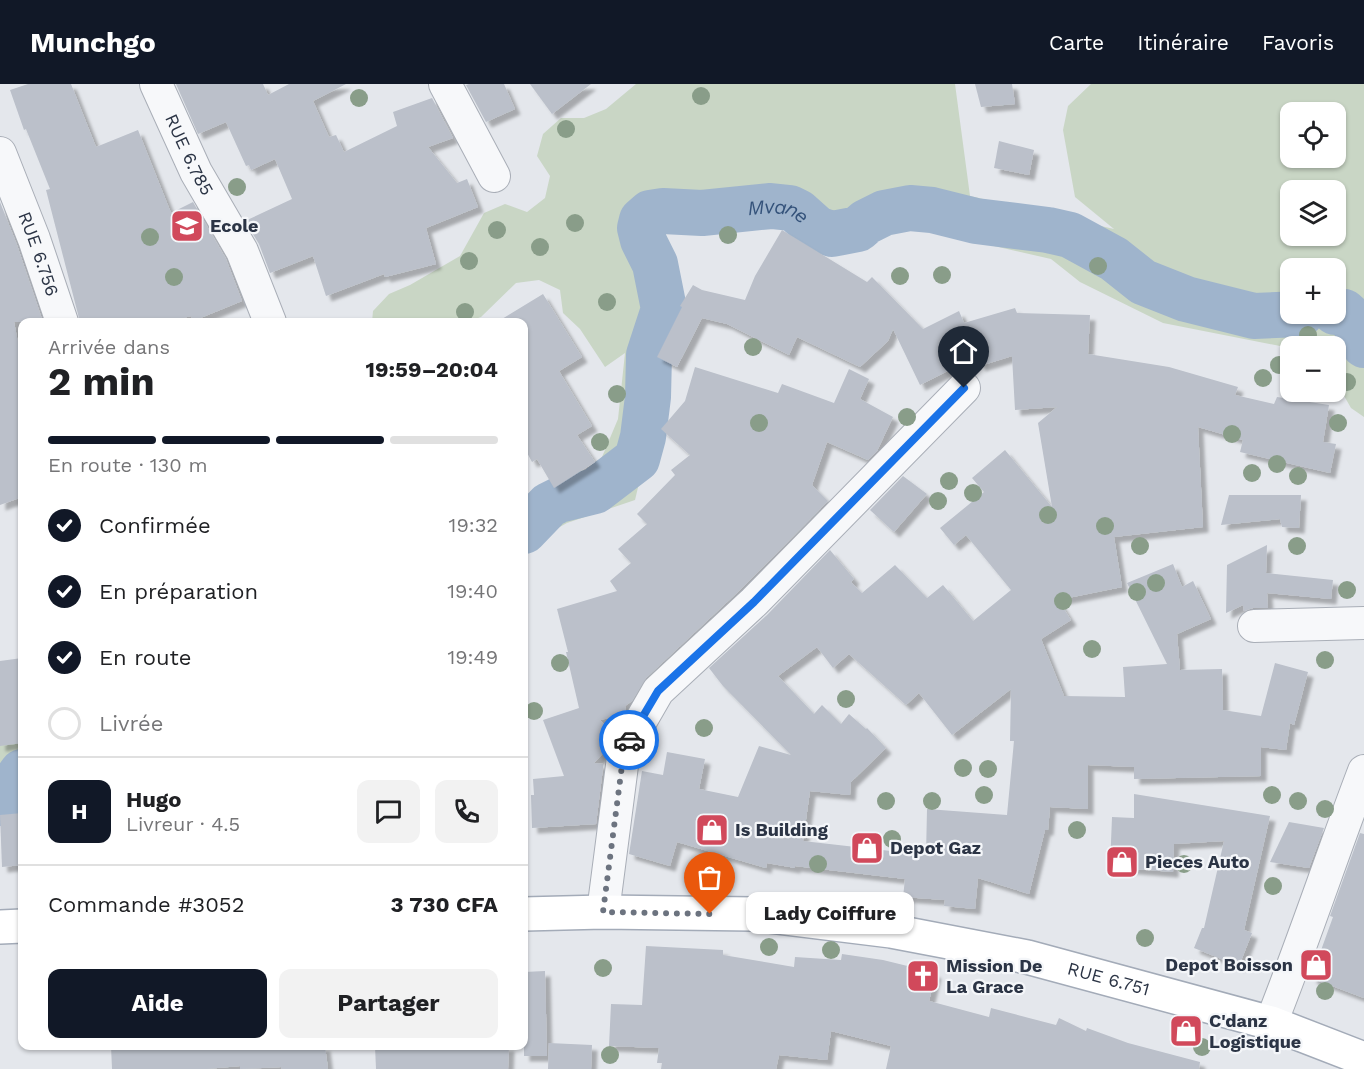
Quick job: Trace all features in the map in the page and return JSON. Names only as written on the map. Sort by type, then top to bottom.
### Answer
[{"type":"main road","name":"RUE 6.751","points":[[528,914],[603,912],[753,914],[891,931],[1027,957],[1271,1023],[1364,1059]]},
{"type":"main road","points":[[0,927],[18,926]]},
{"type":"street","name":"RUE 6.785","points":[[156,84],[196,172],[242,251],[268,318]]},
{"type":"street","points":[[445,84],[494,176]]},
{"type":"street","name":"RUE 6.756","points":[[0,153],[34,239],[61,318]]},
{"type":"street","points":[[603,912],[624,750],[658,691],[754,602],[964,388]]},
{"type":"street","points":[[1254,626],[1364,623]]},
{"type":"street","points":[[1271,1023],[1301,948],[1330,861],[1364,771]]},
{"type":"green space","points":[[636,84],[955,84],[970,196],[1114,229],[1075,197],[1063,130],[1068,106],[1091,84],[1364,84],[1364,417],[1351,408],[1346,399],[1346,336],[1280,336],[1280,346],[1163,323],[1080,282],[1051,259],[907,226],[868,239],[837,243],[820,241],[782,222],[739,223],[708,231],[672,229],[661,233],[670,266],[672,301],[654,358],[661,391],[635,500],[567,523],[545,535],[528,550],[528,496],[594,476],[618,419],[625,353],[605,367],[580,329],[563,313],[560,290],[539,280],[516,283],[478,318],[372,318],[373,311],[389,294],[410,285],[460,256],[484,213],[505,204],[527,212],[545,198],[550,176],[537,156],[543,134],[561,118],[584,118],[606,109]]},
{"type":"green space","points":[[18,721],[18,800],[0,810],[0,726]]},
{"type":"building","points":[[28,84],[71,84],[96,147],[138,130],[171,213],[193,202],[226,259],[242,301],[200,318],[191,316],[183,318],[79,318],[46,190],[50,189],[26,129],[24,130],[10,90]]},
{"type":"building","points":[[176,84],[263,84],[268,95],[289,84],[346,84],[313,101],[329,137],[336,135],[344,152],[397,126],[393,112],[432,98],[453,138],[428,147],[457,183],[467,179],[478,207],[426,228],[436,264],[385,277],[384,274],[326,296],[313,256],[270,273],[259,244],[245,221],[292,199],[275,159],[251,170],[249,165],[246,166],[226,122],[198,134]]},
{"type":"building","points":[[504,84],[515,109],[486,122],[466,85]]},
{"type":"building","points":[[530,84],[591,84],[552,114]]},
{"type":"building","points":[[975,84],[1012,84],[1015,104],[981,107]]},
{"type":"building","points":[[999,141],[1034,150],[1029,175],[994,168]]},
{"type":"building","points":[[0,202],[42,318],[18,318],[18,322],[14,322],[18,342],[18,498],[0,505]]},
{"type":"building","points":[[782,230],[867,282],[872,277],[923,329],[959,311],[964,323],[1015,308],[1017,313],[1090,315],[1088,354],[1169,367],[1238,387],[1235,395],[1274,404],[1277,397],[1280,397],[1280,402],[1310,402],[1329,405],[1323,442],[1336,444],[1330,473],[1240,452],[1243,440],[1198,427],[1203,527],[1114,537],[1122,587],[1058,600],[1071,620],[1041,639],[1064,696],[1125,697],[1123,667],[1167,664],[1127,583],[1173,564],[1182,587],[1193,581],[1211,619],[1177,634],[1180,670],[1222,669],[1223,710],[1261,716],[1275,663],[1308,672],[1294,725],[1290,723],[1286,750],[1261,747],[1261,776],[1134,779],[1134,767],[1088,765],[1088,809],[1050,807],[1048,830],[1045,830],[1029,894],[978,878],[975,909],[944,906],[945,900],[903,897],[905,879],[767,863],[766,868],[677,842],[670,866],[629,854],[642,771],[663,775],[667,752],[705,759],[699,789],[738,797],[759,746],[791,755],[723,686],[709,668],[767,615],[830,550],[854,579],[851,582],[862,593],[895,565],[927,598],[943,585],[973,621],[1011,590],[966,535],[954,545],[940,528],[984,492],[972,478],[1005,450],[1052,507],[1038,423],[1057,407],[1015,410],[1012,356],[980,366],[977,356],[920,385],[893,329],[888,341],[860,367],[797,337],[789,355],[727,324],[702,318],[677,367],[657,357],[682,307],[680,306],[693,285],[702,290],[745,300],[755,276]],"holes":[[[817,647],[833,668],[849,654],[906,705],[919,693],[952,735],[1011,689],[1010,741],[1014,741],[1007,815],[927,809],[926,855],[803,841],[810,791],[850,795],[851,782],[886,748],[867,728],[849,714],[841,724],[822,705],[814,714],[778,676]]]},
{"type":"building","points":[[543,294],[582,357],[559,371],[592,426],[577,435],[595,462],[554,488],[537,459],[532,462],[528,454],[528,318],[504,318]]},
{"type":"building","points":[[695,367],[778,393],[782,384],[834,403],[849,369],[869,379],[860,399],[893,417],[877,451],[868,460],[827,442],[812,485],[828,501],[741,589],[646,678],[632,701],[625,706],[626,710],[623,715],[600,720],[613,733],[606,750],[594,763],[603,764],[596,824],[532,828],[533,779],[564,776],[543,720],[579,708],[557,609],[617,591],[610,581],[631,563],[618,549],[647,524],[637,514],[675,475],[671,470],[690,455],[661,429],[685,401]]},
{"type":"building","points":[[903,476],[927,494],[894,532],[870,510]]},
{"type":"building","points":[[1229,495],[1301,495],[1299,528],[1282,527],[1280,519],[1221,525]]},
{"type":"building","points":[[1267,545],[1266,573],[1333,580],[1331,599],[1267,593],[1268,608],[1253,608],[1244,611],[1243,605],[1226,613],[1227,565]]},
{"type":"building","points":[[18,659],[18,744],[0,746],[0,661]]},
{"type":"building","points":[[1134,794],[1270,816],[1244,930],[1252,933],[1239,966],[1194,948],[1204,928],[1224,841],[1174,844],[1173,872],[1110,867],[1112,817],[1134,818]]},
{"type":"building","points":[[18,813],[18,865],[2,867],[0,815]]},
{"type":"building","points":[[1289,822],[1324,828],[1309,868],[1270,862]]},
{"type":"building","points":[[1360,833],[1364,834],[1364,998],[1311,978],[1333,917],[1330,916]]},
{"type":"building","points":[[646,946],[723,950],[723,955],[794,967],[795,957],[841,960],[842,954],[883,960],[936,973],[929,1001],[989,1017],[991,1008],[1056,1025],[1059,1018],[1086,1031],[1087,1028],[1128,1043],[1200,1062],[1199,1069],[886,1069],[891,1046],[831,1031],[827,1060],[779,1055],[776,1069],[661,1069],[662,1063],[657,1063],[659,1048],[609,1046],[611,1004],[642,1005]]},
{"type":"building","points":[[545,971],[547,1056],[524,1056],[524,1050],[528,1050],[528,972]]},
{"type":"building","points":[[549,1043],[592,1045],[591,1069],[548,1069]]},
{"type":"building","points":[[111,1050],[326,1050],[328,1069],[282,1069],[281,1067],[240,1069],[240,1066],[206,1069],[112,1069]]},
{"type":"building","points":[[375,1050],[509,1050],[508,1069],[376,1069]]},
{"type":"waterway","name":"Mvane","points":[[528,527],[549,505],[559,500],[595,491],[637,459],[643,437],[648,397],[649,355],[664,309],[655,264],[643,240],[640,228],[642,220],[650,213],[663,211],[702,213],[771,206],[790,208],[817,229],[832,234],[858,229],[884,213],[910,208],[932,210],[976,221],[1070,235],[1114,259],[1143,282],[1186,299],[1254,316],[1280,315]]},
{"type":"waterway","name":"Mvane","points":[[1346,314],[1353,320],[1364,345]]},
{"type":"waterway","name":"Mvane","points":[[0,803],[18,778]]},
{"type":"way so far","points":[[629,740],[624,750],[603,912],[710,914]]},
{"type":"place","name":"Ecole","points":[[187,226]]},
{"type":"place","name":"Is Building","points":[[712,830]]},
{"type":"place","name":"Depot Gaz","points":[[867,848]]},
{"type":"place","name":"Pieces Auto","points":[[1122,862]]},
{"type":"place","name":"Lady Coiffure","points":[[710,914]]},
{"type":"place","name":"Depot Boisson","points":[[1316,965]]},
{"type":"place","name":"Mission De La Grace","points":[[923,976]]},
{"type":"place","name":"C'danz Logistique","points":[[1186,1031]]},
{"type":"route","points":[[629,740],[658,691],[754,602],[964,388]]}]
